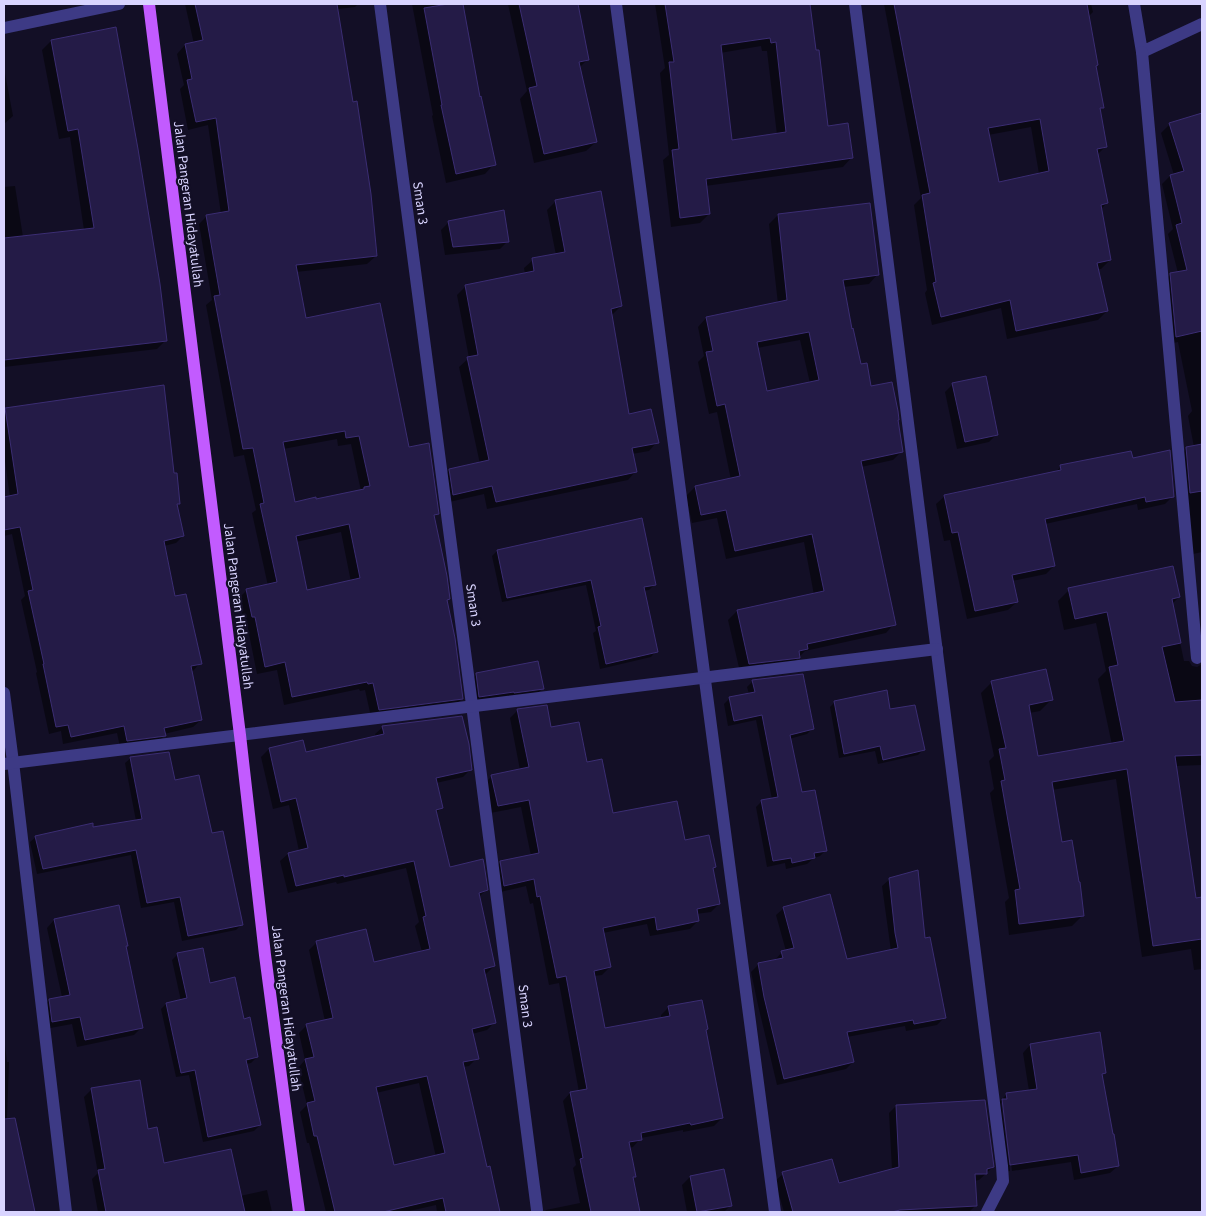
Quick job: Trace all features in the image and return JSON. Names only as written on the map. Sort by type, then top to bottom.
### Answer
[{"type":"main road","name":"Jalan Pangeran Hidayatullah","points":[[149,4],[240,735],[264,956],[299,1212]]},
{"type":"street","points":[[4,28],[118,4]]},
{"type":"street","name":"Sman 3","points":[[380,4],[537,1210]]},
{"type":"street","points":[[616,4],[775,1212]]},
{"type":"street","points":[[855,4],[1002,1166],[1003,1181],[987,1212]]},
{"type":"street","points":[[1134,4],[1142,52],[1197,658]]},
{"type":"street","points":[[1142,52],[1202,24]]},
{"type":"street","points":[[8,763],[937,649]]},
{"type":"street","points":[[4,693],[8,763],[66,1212]]},
{"type":"building","points":[[195,4],[337,4],[353,102],[357,101],[371,194],[377,256],[296,265],[306,318],[380,303],[409,447],[429,443],[439,514],[434,515],[447,576],[450,599],[447,600],[455,638],[463,699],[379,710],[373,683],[368,684],[367,682],[292,697],[285,662],[265,667],[255,617],[252,617],[246,589],[277,582],[260,504],[264,503],[253,448],[243,449],[214,296],[220,295],[206,215],[229,211],[216,118],[196,122],[187,80],[192,79],[185,44],[203,40]],"holes":[[[345,431],[346,438],[359,436],[370,486],[364,487],[364,489],[295,502],[283,442]],[[349,524],[360,578],[307,590],[296,536]]]},
{"type":"building","points":[[448,4],[463,4],[480,97],[496,165],[456,174],[441,105],[424,8]]},
{"type":"building","points":[[519,4],[578,4],[589,60],[579,62],[597,142],[544,154],[529,88],[537,86]]},
{"type":"building","points":[[665,4],[810,4],[816,50],[819,50],[828,126],[848,123],[853,158],[706,179],[710,214],[680,218],[672,150],[679,149],[669,62],[674,62]],"holes":[[[770,38],[771,43],[776,42],[786,132],[732,140],[721,45]]]},
{"type":"building","points":[[894,4],[1087,4],[1098,65],[1096,66],[1104,108],[1100,108],[1107,147],[1097,149],[1108,203],[1101,205],[1111,260],[1097,263],[1108,311],[1016,331],[1010,300],[941,317],[933,283],[936,282],[922,195],[930,193]],"holes":[[[1040,119],[1049,171],[999,182],[988,128]]]},
{"type":"building","points":[[116,27],[160,284],[167,341],[4,360],[4,238],[94,228],[78,129],[68,131],[51,40]]},
{"type":"building","points":[[1202,113],[1202,331],[1176,337],[1170,273],[1187,270],[1176,225],[1182,223],[1170,175],[1184,171],[1169,123]]},
{"type":"building","points":[[601,191],[622,306],[611,309],[629,414],[651,409],[659,443],[632,448],[637,472],[496,502],[492,486],[453,495],[449,469],[489,460],[467,357],[478,355],[465,285],[534,271],[532,258],[565,252],[555,200]]},
{"type":"building","points":[[870,203],[879,275],[843,280],[861,364],[867,363],[871,386],[892,382],[898,411],[903,452],[861,461],[896,625],[807,644],[808,649],[799,651],[800,658],[749,664],[737,610],[824,591],[812,534],[735,551],[726,510],[701,515],[695,486],[740,476],[725,404],[717,406],[706,352],[713,351],[706,317],[787,300],[778,214]],"holes":[[[809,332],[819,380],[767,391],[757,342]]]},
{"type":"building","points":[[504,210],[509,242],[453,247],[448,221]]},
{"type":"building","points":[[986,376],[998,435],[965,442],[952,383]]},
{"type":"building","points":[[164,385],[174,473],[177,473],[180,504],[177,504],[184,536],[164,541],[175,596],[186,594],[202,664],[191,666],[202,720],[164,728],[166,736],[127,741],[124,726],[71,737],[68,725],[56,727],[28,591],[33,590],[20,527],[4,530],[4,497],[18,494],[5,408]]},
{"type":"building","points":[[1202,444],[1202,491],[1190,493],[1186,447]]},
{"type":"building","points":[[1170,450],[1174,497],[1146,502],[1145,497],[1045,519],[1055,566],[1012,575],[1018,602],[975,611],[958,532],[952,533],[944,495],[1061,470],[1060,465],[1131,451],[1133,458]]},
{"type":"building","points":[[642,518],[656,585],[644,587],[658,652],[606,664],[598,627],[601,626],[591,580],[507,598],[497,550]]},
{"type":"building","points":[[1173,566],[1180,597],[1172,599],[1181,643],[1162,647],[1175,702],[1202,700],[1202,755],[1175,756],[1196,898],[1202,897],[1202,939],[1153,946],[1127,769],[1052,782],[1062,842],[1072,840],[1084,916],[1019,924],[1015,890],[1020,889],[1001,781],[1005,780],[999,749],[1006,748],[991,681],[1046,669],[1053,700],[1029,705],[1038,756],[1124,741],[1109,667],[1118,665],[1107,612],[1075,619],[1068,588]]},
{"type":"building","points":[[538,661],[544,689],[479,697],[476,673]]},
{"type":"building","points":[[803,674],[814,729],[790,735],[802,792],[815,790],[827,851],[814,853],[815,858],[792,863],[791,858],[773,861],[761,800],[778,797],[762,715],[734,721],[729,697],[755,692],[752,680]]},
{"type":"building","points":[[887,690],[890,709],[915,705],[925,750],[883,760],[880,746],[844,754],[834,701]]},
{"type":"building","points":[[547,705],[551,727],[579,722],[587,762],[602,759],[613,813],[677,801],[685,840],[709,835],[716,867],[713,868],[720,904],[697,909],[699,921],[657,930],[655,917],[603,928],[611,967],[594,971],[605,1028],[670,1016],[668,1006],[702,1000],[723,1118],[641,1133],[642,1140],[629,1142],[640,1212],[591,1212],[580,1159],[583,1158],[570,1092],[587,1089],[566,976],[557,978],[540,896],[537,897],[534,879],[504,886],[500,861],[539,853],[529,800],[498,806],[491,775],[529,767],[517,709]]},
{"type":"building","points":[[462,716],[469,744],[472,770],[436,778],[443,808],[436,810],[450,867],[483,859],[484,864],[488,890],[479,893],[495,966],[484,969],[496,1023],[472,1029],[479,1059],[463,1062],[487,1167],[490,1166],[500,1212],[446,1212],[443,1198],[383,1212],[335,1212],[317,1136],[314,1136],[307,1103],[315,1101],[305,1059],[314,1057],[306,1024],[333,1018],[316,941],[366,929],[374,962],[430,949],[423,917],[426,916],[414,861],[296,886],[288,853],[308,848],[296,798],[281,802],[269,748],[303,740],[306,752],[384,734],[382,726]],"holes":[[[427,1076],[445,1153],[394,1165],[376,1087]]]},
{"type":"building","points":[[169,752],[175,780],[199,775],[212,833],[223,831],[243,925],[188,936],[180,897],[147,903],[136,850],[43,869],[35,836],[93,823],[93,827],[142,819],[130,757]]},
{"type":"building","points":[[918,870],[925,938],[930,937],[946,1018],[914,1024],[913,1020],[847,1032],[854,1062],[784,1079],[764,997],[758,963],[783,958],[781,951],[794,948],[783,907],[830,894],[847,959],[898,948],[889,878]]},
{"type":"building","points":[[119,905],[143,1028],[85,1040],[80,1017],[52,1022],[49,999],[70,995],[54,919]]},
{"type":"building","points":[[203,948],[210,983],[235,977],[244,1019],[250,1017],[258,1057],[246,1060],[261,1125],[208,1137],[195,1070],[181,1073],[166,1003],[187,998],[177,953]]},
{"type":"building","points":[[1100,1032],[1106,1073],[1102,1074],[1119,1166],[1081,1173],[1078,1155],[1010,1165],[1002,1099],[1007,1099],[1006,1093],[1037,1089],[1030,1044]]},
{"type":"building","points":[[140,1080],[148,1129],[157,1127],[164,1163],[231,1149],[245,1212],[106,1212],[98,1170],[105,1169],[91,1088]]},
{"type":"building","points":[[985,1100],[994,1167],[987,1169],[987,1174],[975,1174],[977,1206],[892,1212],[793,1212],[782,1172],[832,1159],[839,1183],[899,1167],[896,1105]]},
{"type":"building","points":[[15,1118],[35,1212],[4,1212],[4,1119]]},
{"type":"building","points":[[724,1169],[732,1206],[697,1212],[690,1176]]}]
